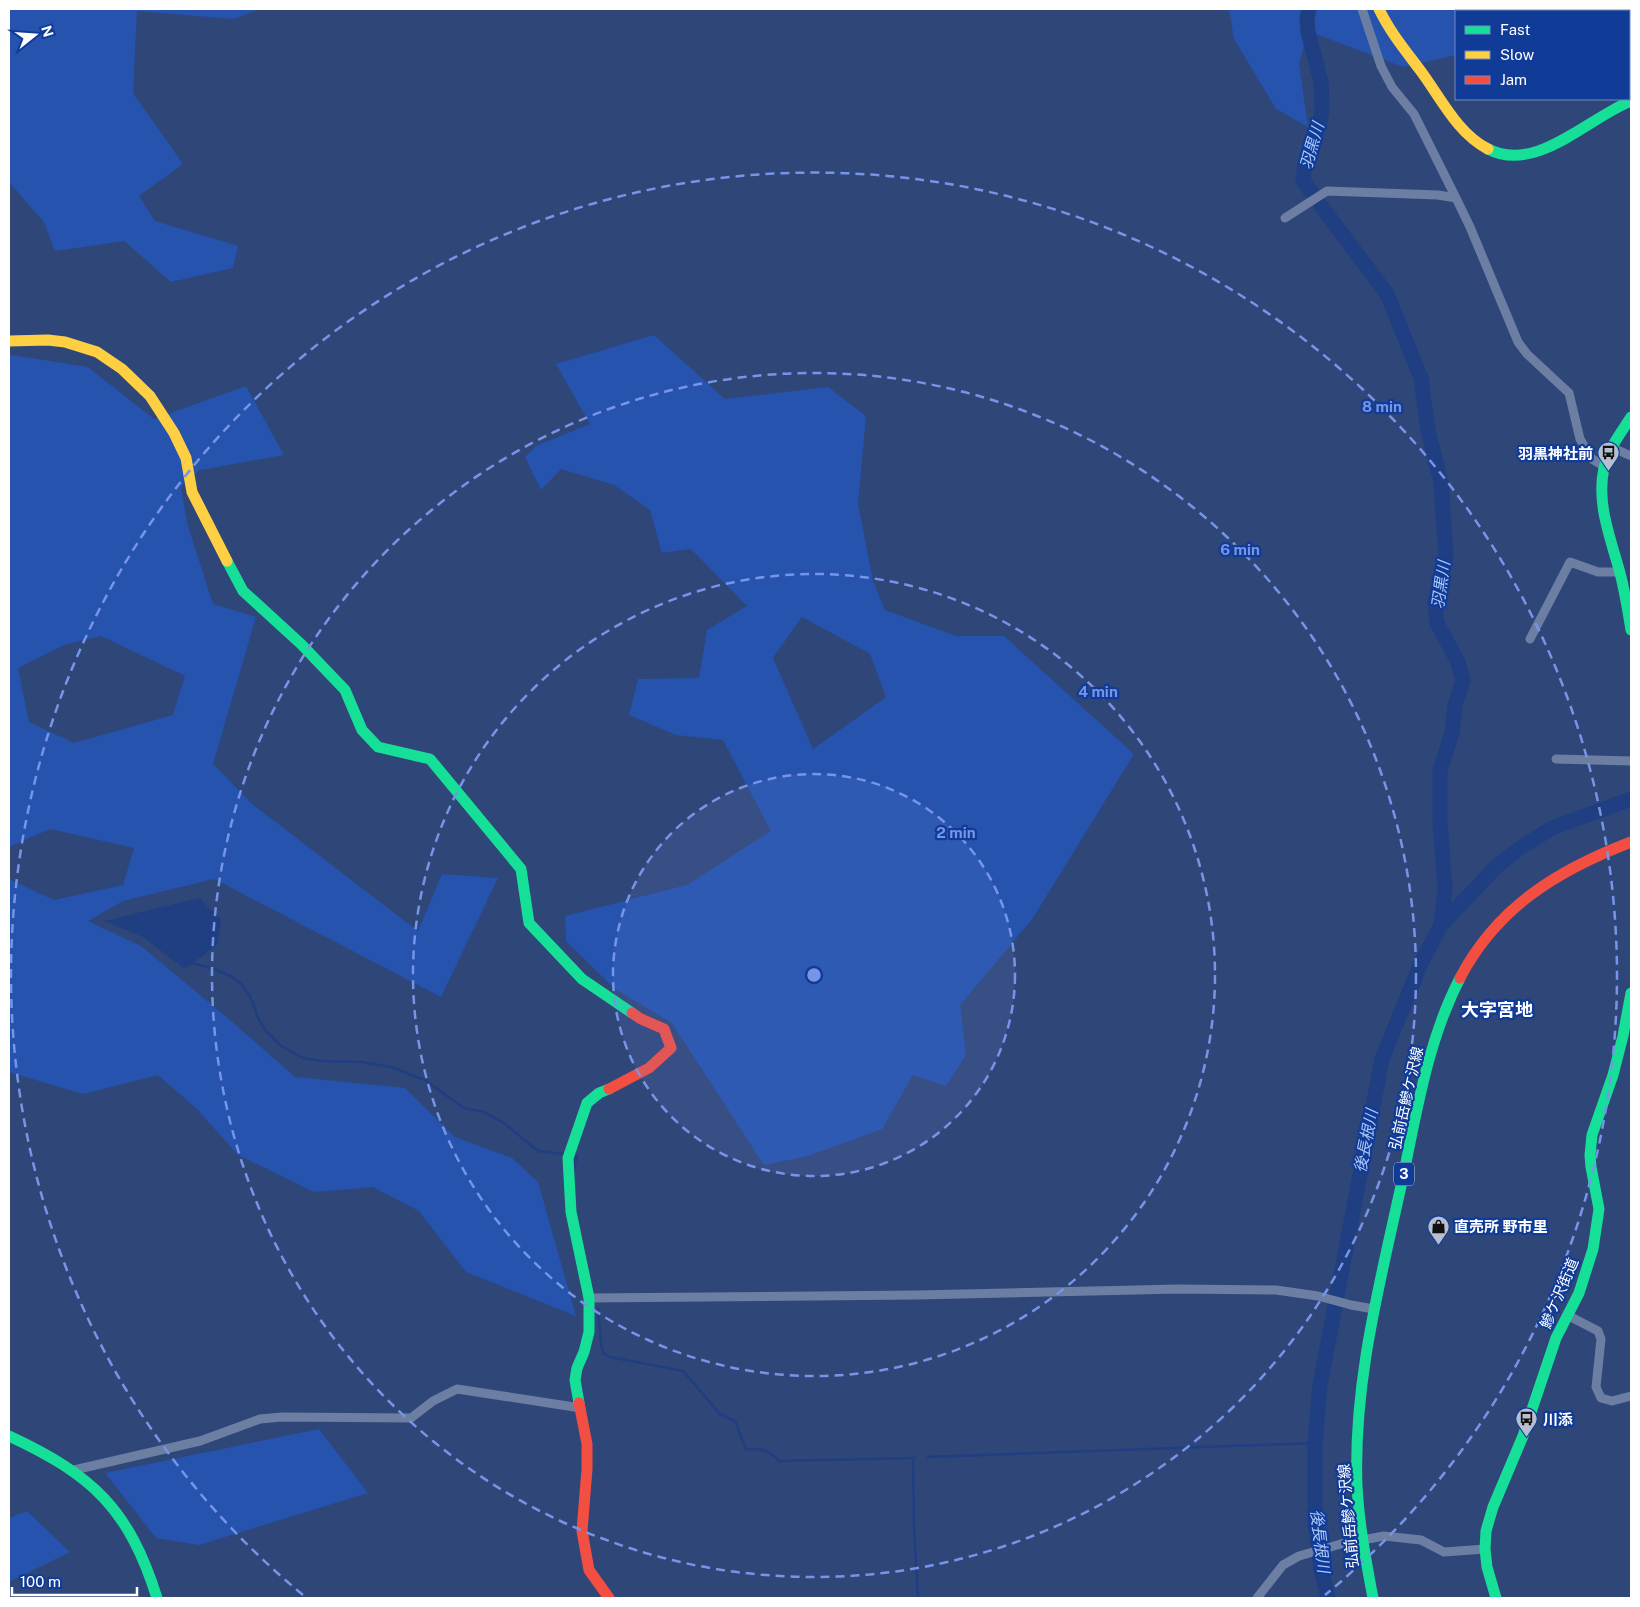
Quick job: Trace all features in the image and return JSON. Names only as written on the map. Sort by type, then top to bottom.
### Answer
[{"type":"street","points":[[1362,9],[1381,66],[1392,87],[1414,114],[1456,198],[1518,342],[1527,354],[1569,393],[1580,439],[1592,459],[1604,466]]},
{"type":"street","points":[[1379,9],[1389,30],[1422,71],[1460,127],[1474,142],[1496,152],[1520,156],[1545,149],[1610,110],[1631,101]]},
{"type":"street","points":[[1285,218],[1327,191],[1438,195],[1456,198]]},
{"type":"street","points":[[9,341],[48,340],[65,342],[97,352],[122,369],[150,396],[174,434],[186,458],[192,492],[243,591],[301,644],[345,690],[362,730],[378,747],[430,759],[521,869],[528,923],[554,948],[567,964],[582,979],[641,1019],[664,1029],[670,1048],[649,1068],[622,1084],[599,1093],[587,1103],[568,1158],[571,1212],[589,1298],[589,1332],[575,1380],[587,1444],[583,1538],[589,1570],[609,1598]]},
{"type":"street","points":[[1631,417],[1611,447],[1604,466],[1602,488],[1604,511],[1620,572],[1631,630]]},
{"type":"street","points":[[1611,447],[1631,456]]},
{"type":"street","points":[[1530,639],[1570,562],[1598,572],[1620,572]]},
{"type":"street","points":[[1556,759],[1631,761]]},
{"type":"street","name":"弘前岳鰺ケ沢線","points":[[1373,1598],[1362,1540],[1357,1471],[1361,1390],[1374,1309],[1432,1050],[1461,976],[1485,938],[1502,918],[1517,904],[1564,872],[1631,842]]},
{"type":"street","name":"鰺ケ沢街道","points":[[1496,1598],[1487,1567],[1486,1531],[1523,1436],[1556,1338],[1579,1292],[1596,1235],[1598,1209],[1590,1155],[1592,1134],[1613,1075],[1631,993]]},
{"type":"street","points":[[589,1298],[917,1295],[1178,1289],[1276,1290],[1318,1296],[1374,1309]]},
{"type":"street","points":[[1567,1315],[1598,1331],[1600,1334],[1596,1386],[1601,1398],[1612,1401],[1631,1396]]},
{"type":"street","points":[[74,1470],[200,1441],[260,1420],[282,1417],[411,1418],[433,1401],[457,1389],[581,1408]]},
{"type":"street","points":[[9,1436],[34,1447],[74,1470],[101,1494],[118,1514],[134,1538],[144,1558],[157,1598]]},
{"type":"street","points":[[1257,1598],[1284,1565],[1298,1556],[1340,1544],[1384,1536],[1421,1540],[1444,1552],[1485,1549]]},
{"type":"shaded area","points":[[9,9],[259,9],[233,19],[137,11],[133,93],[183,164],[139,196],[155,221],[238,246],[233,268],[171,282],[124,241],[55,251],[44,222],[9,182]]},
{"type":"shaded area","points":[[1229,9],[1631,9],[1630,19],[1630,10],[1455,10],[1455,55],[1403,67],[1308,31],[1299,64],[1308,127],[1276,109],[1234,39]]},
{"type":"shaded area","points":[[654,335],[725,399],[828,387],[866,416],[858,504],[873,581],[885,610],[956,636],[1004,636],[1134,754],[1033,918],[960,1005],[966,1055],[946,1086],[913,1075],[882,1129],[808,1156],[764,1165],[672,1023],[615,989],[566,941],[565,916],[687,885],[771,831],[723,740],[676,735],[629,715],[638,679],[699,678],[707,630],[747,606],[691,549],[662,553],[650,510],[614,485],[561,469],[541,490],[525,457],[536,446],[590,424],[556,364]],"holes":[[[802,617],[870,654],[886,697],[813,749],[773,658]]]},
{"type":"shaded area","points":[[9,356],[88,367],[154,419],[246,386],[284,455],[200,470],[181,487],[187,523],[213,604],[256,617],[213,764],[252,804],[418,931],[442,874],[498,878],[441,997],[214,879],[123,901],[88,921],[141,946],[295,1077],[405,1088],[455,1137],[512,1158],[538,1182],[576,1316],[466,1272],[419,1211],[373,1187],[314,1192],[238,1155],[198,1110],[158,1075],[83,1094],[9,1072],[9,879],[54,900],[123,885],[134,848],[50,829],[9,847]],"holes":[[[101,636],[185,676],[173,715],[74,743],[29,722],[18,668],[64,645]]]},
{"type":"shaded area","points":[[199,898],[221,919],[217,945],[185,969],[143,937],[104,921]]},
{"type":"shaded area","points":[[319,1429],[368,1493],[199,1545],[156,1538],[105,1473]]},
{"type":"shaded area","points":[[27,1511],[70,1552],[9,1582],[9,1518]]},
{"type":"waterway","name":"羽黒川","points":[[1309,9],[1307,18],[1308,32],[1321,82],[1322,110],[1320,122],[1305,164],[1303,180],[1312,193]]},
{"type":"waterway","name":"羽黒川","points":[[1321,206],[1387,294],[1421,378],[1428,431],[1441,483],[1446,557],[1435,603],[1437,623],[1458,662],[1463,681],[1455,705],[1452,733],[1440,770],[1440,822],[1445,888],[1441,925]]},
{"type":"waterway","name":"後長根川","points":[[1328,1598],[1321,1570],[1315,1522],[1315,1443],[1320,1385],[1382,1059],[1421,963],[1441,925],[1497,866],[1520,848],[1552,828],[1631,799]]},
{"type":"waterway","points":[[192,963],[233,977],[250,996],[265,1030],[281,1046],[303,1058],[322,1061],[362,1062],[391,1067],[425,1080],[464,1108],[484,1112],[504,1123],[538,1151],[564,1154]]},
{"type":"waterway","points":[[574,1169],[577,1156]]},
{"type":"waterway","points":[[598,1308],[601,1345],[604,1354],[610,1357],[683,1371],[720,1414],[735,1421],[746,1449],[764,1450],[779,1461],[915,1458]]},
{"type":"waterway","points":[[928,1457],[1315,1443]]},
{"type":"waterway","points":[[913,1458],[914,1529],[918,1598]]},
{"type":"traffic: fast","points":[[1488,149],[1506,155],[1525,154],[1543,149],[1561,141],[1631,101]]},
{"type":"traffic: fast","points":[[1631,417],[1609,454],[1602,481],[1603,508],[1622,580],[1631,630]]},
{"type":"traffic: fast","points":[[227,561],[243,591],[301,644],[345,690],[362,730],[378,747],[430,759],[521,869],[529,923],[582,979],[632,1013]]},
{"type":"traffic: fast","points":[[1373,1598],[1365,1556],[1357,1486],[1359,1408],[1364,1369],[1370,1330],[1425,1076],[1440,1026],[1460,978]]},
{"type":"traffic: fast","points":[[1496,1598],[1487,1567],[1486,1531],[1493,1507],[1523,1436],[1556,1338],[1579,1293],[1593,1249],[1599,1209],[1591,1167],[1592,1135],[1613,1075],[1631,993]]},
{"type":"traffic: fast","points":[[579,1403],[575,1380],[589,1332],[589,1298],[571,1212],[568,1158],[587,1103],[599,1093],[609,1089]]},
{"type":"traffic: fast","points":[[9,1436],[64,1465],[104,1498],[120,1518],[134,1541],[157,1598]]},
{"type":"traffic: slow","points":[[1379,9],[1393,33],[1450,114],[1467,134],[1488,149]]},
{"type":"traffic: slow","points":[[9,341],[48,340],[65,342],[97,352],[122,369],[150,396],[174,433],[186,458],[192,492],[227,561]]},
{"type":"traffic: jam","points":[[1460,978],[1475,953],[1492,931],[1511,911],[1532,894],[1579,865],[1631,842]]},
{"type":"traffic: jam","points":[[609,1089],[649,1068],[671,1048],[664,1029],[632,1013]]},
{"type":"traffic: jam","points":[[579,1403],[587,1444],[582,1531],[589,1570],[609,1598]]},
{"type":"place","name":"羽黒神社前","points":[[1609,472]]},
{"type":"place","name":"直売所 野市里","points":[[1438,1245]]},
{"type":"place","name":"川添","points":[[1527,1438]]},
{"type":"district","name":"大字宮地","points":[[1497,1009]]}]
